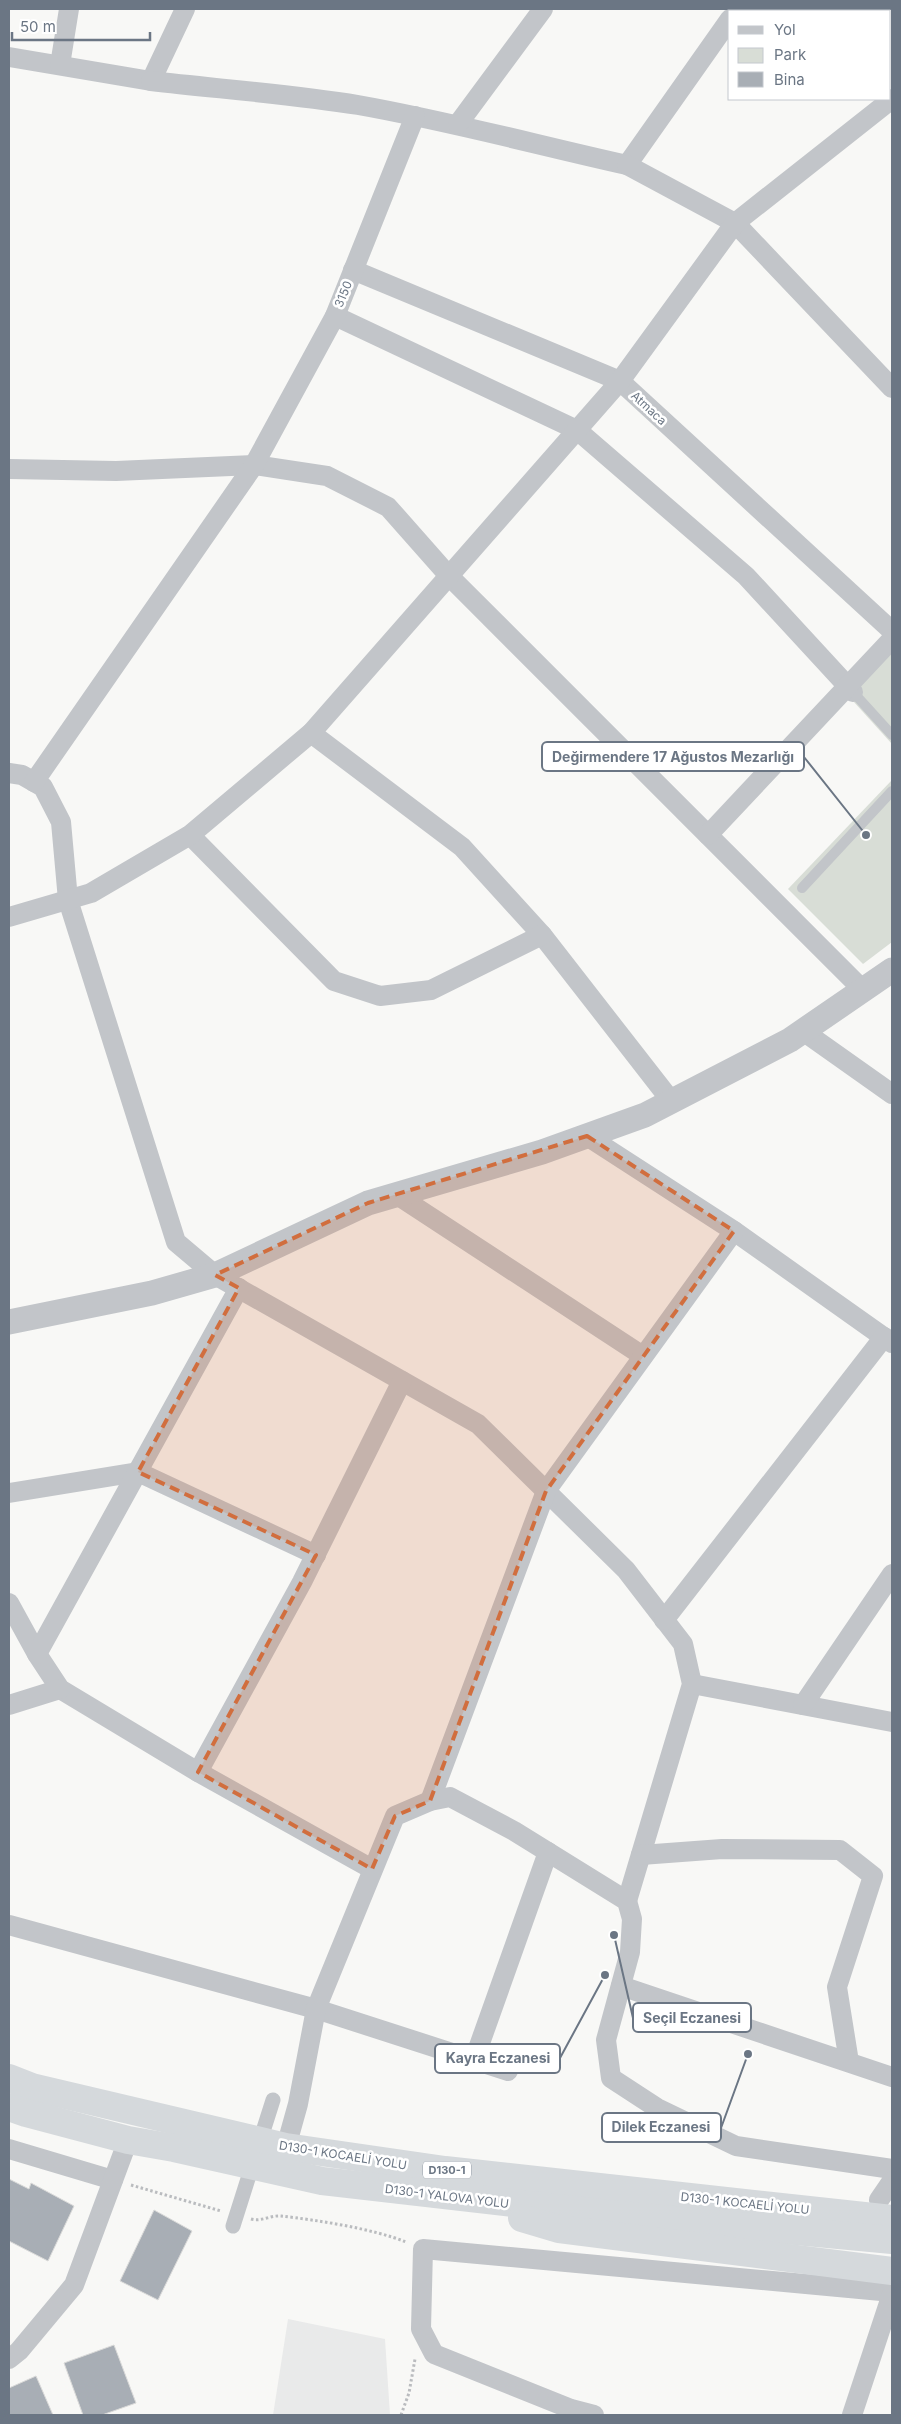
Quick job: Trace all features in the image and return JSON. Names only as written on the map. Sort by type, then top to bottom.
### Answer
[{"type":"highway","name":"D130-1 KOCAELİ YOLU","points":[[9,2078],[32,2087],[447,2183]]},
{"type":"highway","name":"D130-1 YALOVA YOLU","points":[[9,2107],[26,2114],[128,2140],[174,2148],[322,2181],[447,2183],[608,2214],[890,2214]]},
{"type":"highway","points":[[447,2183],[564,2172],[890,2214]]},
{"type":"highway","points":[[447,2183],[559,2229],[892,2271]]},
{"type":"street","points":[[60,65],[69,9]]},
{"type":"street","points":[[151,81],[185,9]]},
{"type":"street","points":[[458,124],[544,9]]},
{"type":"street","points":[[628,165],[728,22]]},
{"type":"street","points":[[9,57],[151,81],[355,105],[458,124],[523,142],[628,165],[734,223],[892,388]]},
{"type":"street","points":[[9,916],[91,893],[190,834],[311,733],[620,381],[734,223],[891,101]]},
{"type":"street","name":"3150","points":[[34,782],[254,465],[334,316],[415,116]]},
{"type":"street","name":"Atmaca","points":[[353,270],[620,381],[892,631]]},
{"type":"street","points":[[334,316],[577,430],[746,576],[850,689]]},
{"type":"street","points":[[9,469],[116,472],[254,465],[327,476],[388,507],[449,576],[863,990]]},
{"type":"street","points":[[708,835],[850,689],[892,639]]},
{"type":"street","points":[[311,733],[462,847],[542,935],[672,1102]]},
{"type":"street","points":[[9,773],[22,775],[43,787],[61,822],[68,900],[176,1242],[215,1274],[478,1424],[626,1570],[683,1644],[692,1684],[627,1901],[632,1919],[630,1952],[606,2040],[611,2078],[657,2108],[736,2146],[892,2169]]},
{"type":"street","points":[[190,834],[334,981],[380,996],[431,990],[542,935]]},
{"type":"street","points":[[9,1322],[152,1293],[215,1274],[368,1203],[542,1152],[645,1115],[790,1040],[892,970]]},
{"type":"street","points":[[803,1031],[892,1094]]},
{"type":"street","points":[[586,1136],[734,1231],[888,1340],[664,1620]]},
{"type":"street","points":[[397,1195],[643,1356]]},
{"type":"street","points":[[430,1801],[546,1491],[734,1231]]},
{"type":"street","points":[[37,1654],[239,1288]]},
{"type":"street","points":[[198,1772],[316,1555],[402,1381]]},
{"type":"street","points":[[9,1492],[138,1472],[316,1555]]},
{"type":"street","points":[[803,1705],[892,1574]]},
{"type":"street","points":[[9,1603],[37,1654],[60,1688],[198,1772],[372,1869]]},
{"type":"street","points":[[692,1684],[892,1722]]},
{"type":"street","points":[[9,1705],[60,1688]]},
{"type":"street","points":[[286,2147],[298,2104],[316,2009],[395,1816],[430,1801],[450,1797],[514,1831],[627,1901]]},
{"type":"street","points":[[641,1855],[722,1849],[840,1850],[874,1876],[837,1987],[849,2062]]},
{"type":"street","points":[[474,2060],[548,1852]]},
{"type":"street","points":[[9,1925],[316,2009],[508,2071]]},
{"type":"street","points":[[621,1986],[892,2077]]},
{"type":"street","points":[[231,2219],[273,2100]]},
{"type":"street","points":[[12,2352],[74,2285],[128,2140]]},
{"type":"street","points":[[9,2149],[113,2180]]},
{"type":"street","points":[[594,2415],[571,2409],[434,2354],[420,2329],[423,2249],[892,2293],[852,2415]]},
{"type":"lane","points":[[850,689],[892,735]]},
{"type":"lane","points":[[802,888],[892,791]]},
{"type":"path","points":[[113,2180],[231,2219]]},
{"type":"path","points":[[247,2218],[256,2220],[279,2216],[387,2234],[423,2249]]},
{"type":"path","points":[[401,2415],[409,2393],[420,2329]]},
{"type":"highlighted area","points":[[587,1136],[734,1231],[546,1491],[430,1801],[395,1816],[372,1869],[198,1772],[316,1555],[138,1472],[239,1288],[215,1275],[368,1203]]},
{"type":"shaded area","points":[[288,2319],[385,2339],[390,2415],[273,2415]]},
{"type":"green space","points":[[892,642],[892,744],[844,691]]},
{"type":"green space","points":[[892,780],[892,942],[863,964],[788,889]]},
{"type":"building","points":[[9,2179],[29,2189],[31,2183],[74,2206],[48,2261],[9,2241]]},
{"type":"building","points":[[154,2210],[192,2231],[158,2300],[120,2281]]},
{"type":"building","points":[[114,2345],[136,2403],[102,2415],[83,2415],[64,2363]]},
{"type":"building","points":[[36,2376],[53,2415],[9,2415],[9,2388]]},
{"type":"place","name":"Değirmendere 17 Ağustos Mezarlığı","points":[[866,835]]},
{"type":"place","name":"Seçil Eczanesi","points":[[614,1935]]},
{"type":"place","name":"Kayra Eczanesi","points":[[605,1975]]},
{"type":"place","name":"Dilek Eczanesi","points":[[748,2054]]}]
